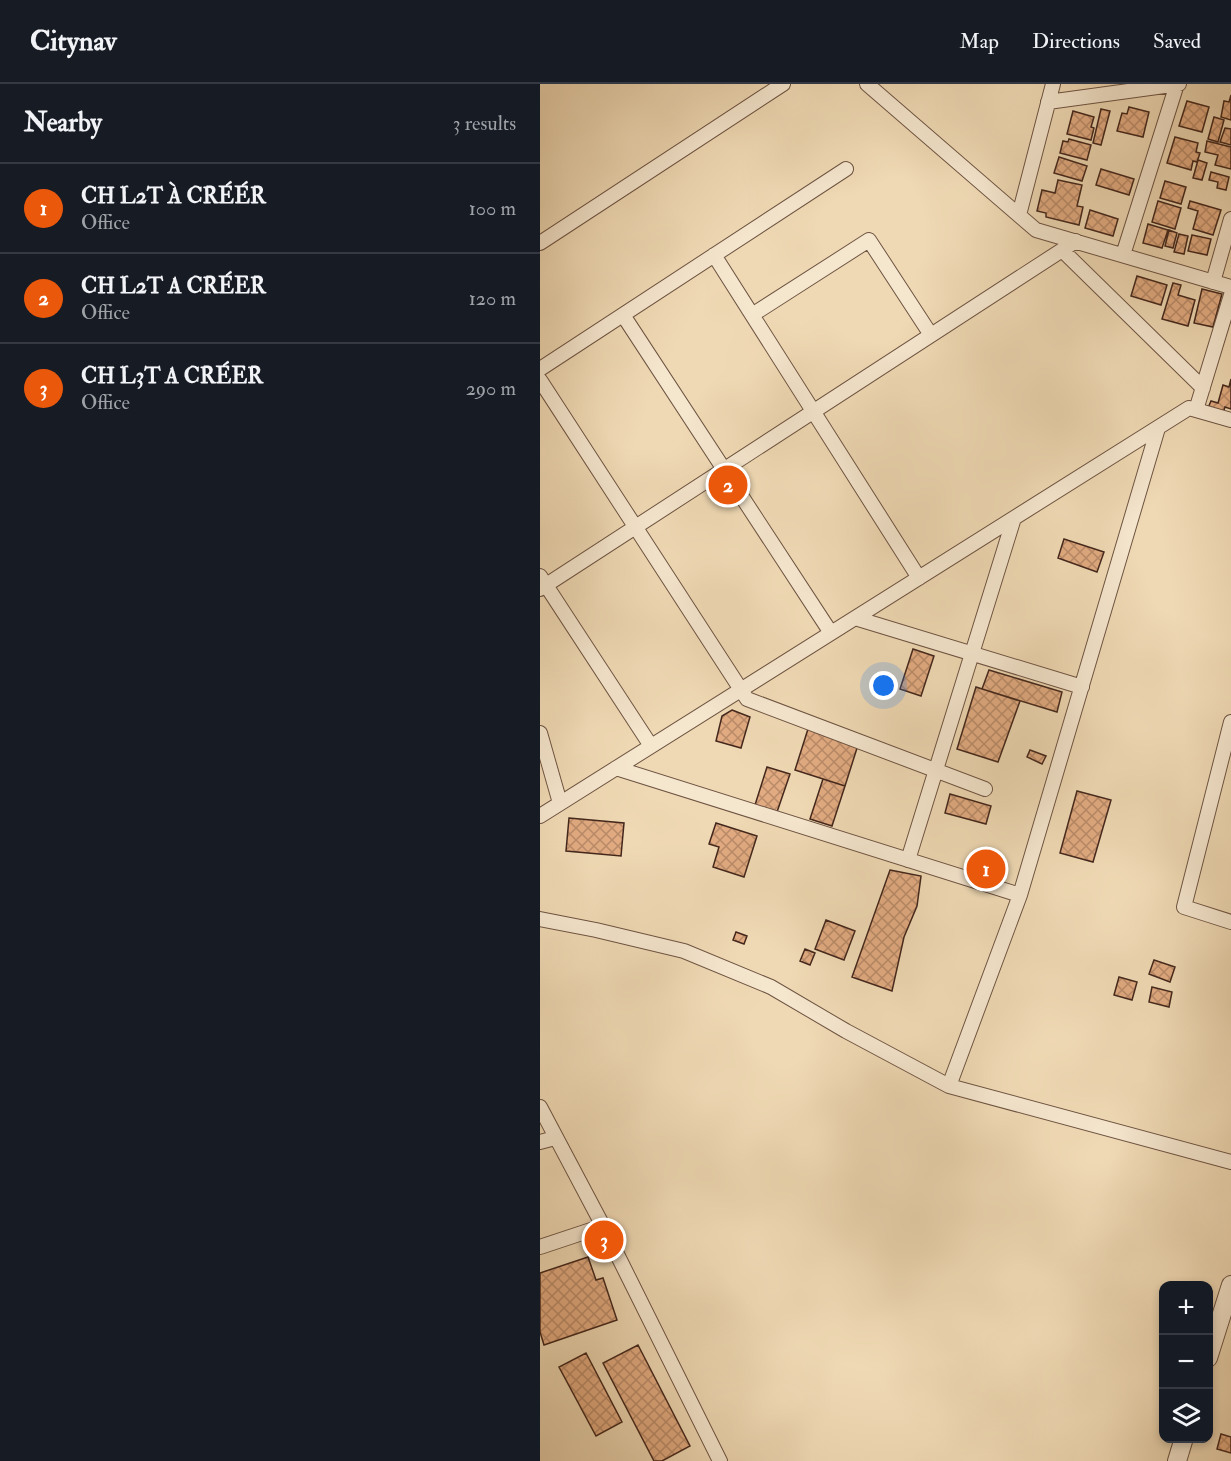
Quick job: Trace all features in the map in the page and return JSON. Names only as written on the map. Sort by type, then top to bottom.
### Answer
[{"type":"street","points":[[540,243],[783,84]]},
{"type":"street","points":[[867,84],[1036,230],[1231,287]]},
{"type":"street","points":[[1019,215],[1053,84]]},
{"type":"street","points":[[1048,102],[1178,84],[1123,255]]},
{"type":"street","points":[[540,369],[846,169]]},
{"type":"street","points":[[1213,282],[1231,219]]},
{"type":"street","points":[[752,315],[869,240],[932,335]]},
{"type":"street","points":[[651,746],[542,583],[635,527],[1076,242]]},
{"type":"street","points":[[1062,250],[1203,388]]},
{"type":"street","points":[[714,255],[919,578]]},
{"type":"street","points":[[1196,410],[1231,295]]},
{"type":"street","points":[[623,315],[831,633]]},
{"type":"street","points":[[540,380],[747,699],[985,789]]},
{"type":"street","points":[[540,816],[1189,408],[1231,420]]},
{"type":"street","points":[[949,1086],[1020,895],[1158,428]]},
{"type":"street","points":[[909,860],[1014,518]]},
{"type":"street","points":[[855,618],[1082,687]]},
{"type":"street","points":[[1231,722],[1184,907],[1231,922]]},
{"type":"street","points":[[540,733],[560,803]]},
{"type":"street","points":[[616,768],[1020,895]]},
{"type":"street","points":[[540,919],[684,951],[771,987],[846,1031],[949,1086],[1231,1162]]},
{"type":"street","points":[[540,1107],[603,1226],[720,1461]]},
{"type":"street","points":[[540,1142],[555,1138]]},
{"type":"street","points":[[540,1247],[603,1226]]},
{"type":"street","points":[[1213,1351],[1224,1330],[1231,1285]]},
{"type":"street","points":[[1177,1461],[1182,1443]]},
{"type":"building","points":[[1231,95],[1231,120],[1221,117],[1224,101],[1229,102]]},
{"type":"building","points":[[1187,101],[1209,107],[1202,132],[1179,126]]},
{"type":"building","points":[[1129,107],[1149,112],[1143,137],[1117,131],[1122,113],[1127,114]]},
{"type":"building","points":[[1101,109],[1110,111],[1101,145],[1093,143]]},
{"type":"building","points":[[1073,111],[1094,117],[1091,140],[1067,134]]},
{"type":"building","points":[[1214,117],[1224,120],[1218,142],[1208,139]]},
{"type":"building","points":[[1225,128],[1231,129],[1231,145],[1220,142]]},
{"type":"building","points":[[1175,137],[1198,143],[1196,152],[1200,153],[1197,162],[1193,161],[1191,170],[1167,163]]},
{"type":"building","points":[[1069,139],[1091,145],[1087,160],[1060,153],[1063,141],[1068,142]]},
{"type":"building","points":[[1207,141],[1231,147],[1231,169],[1215,165],[1218,155],[1205,152]]},
{"type":"building","points":[[1059,157],[1087,166],[1082,181],[1054,173]]},
{"type":"building","points":[[1198,160],[1207,163],[1202,180],[1193,178]]},
{"type":"building","points":[[1101,169],[1134,179],[1129,195],[1096,185]]},
{"type":"building","points":[[1211,172],[1229,177],[1226,190],[1217,188],[1218,182],[1209,180]]},
{"type":"building","points":[[1058,180],[1082,185],[1077,206],[1083,207],[1079,225],[1046,217],[1046,213],[1037,211],[1042,190],[1055,193]]},
{"type":"building","points":[[1165,181],[1186,187],[1181,204],[1160,198]]},
{"type":"building","points":[[1158,201],[1181,208],[1175,229],[1152,222]]},
{"type":"building","points":[[1190,201],[1221,210],[1213,235],[1193,229],[1198,211],[1188,208]]},
{"type":"building","points":[[1090,210],[1118,219],[1113,236],[1085,228]]},
{"type":"building","points":[[1148,224],[1168,230],[1162,248],[1143,243]]},
{"type":"building","points":[[1169,230],[1177,233],[1173,248],[1165,246]]},
{"type":"building","points":[[1179,234],[1188,236],[1184,254],[1174,252]]},
{"type":"building","points":[[1192,235],[1211,239],[1207,255],[1188,251]]},
{"type":"building","points":[[1137,276],[1167,285],[1161,305],[1131,296]]},
{"type":"building","points":[[1173,283],[1181,285],[1178,295],[1195,300],[1188,326],[1162,319]]},
{"type":"building","points":[[1202,289],[1222,294],[1213,327],[1194,323]]},
{"type":"building","points":[[1231,379],[1231,409],[1225,407],[1223,413],[1208,408],[1211,401],[1218,403],[1223,385],[1229,387]]},
{"type":"building","points":[[1064,539],[1104,552],[1097,572],[1058,558]]},
{"type":"building","points":[[913,649],[934,656],[921,696],[900,689]]},
{"type":"building","points":[[989,670],[1062,692],[1057,712],[982,689]]},
{"type":"building","points":[[976,687],[1020,701],[998,762],[957,749]]},
{"type":"building","points":[[732,710],[750,717],[741,748],[716,741],[722,716]]},
{"type":"building","points":[[808,729],[858,745],[845,786],[795,770]]},
{"type":"building","points":[[1030,750],[1046,756],[1042,764],[1027,757]]},
{"type":"building","points":[[767,767],[790,774],[777,812],[755,805]]},
{"type":"building","points":[[823,779],[845,786],[832,826],[810,819]]},
{"type":"building","points":[[1077,791],[1111,800],[1093,862],[1060,853]]},
{"type":"building","points":[[950,794],[991,806],[986,824],[945,813]]},
{"type":"building","points":[[569,818],[624,823],[621,856],[566,851]]},
{"type":"building","points":[[716,823],[757,836],[744,877],[713,867],[719,847],[709,844]]},
{"type":"building","points":[[890,870],[921,876],[917,906],[904,937],[892,991],[852,977]]},
{"type":"building","points":[[826,920],[855,931],[844,960],[815,949]]},
{"type":"building","points":[[736,932],[747,936],[744,944],[733,940]]},
{"type":"building","points":[[805,949],[815,953],[810,965],[800,961]]},
{"type":"building","points":[[1154,960],[1175,967],[1170,982],[1149,974]]},
{"type":"building","points":[[1119,977],[1137,982],[1132,1000],[1114,995]]},
{"type":"building","points":[[1152,987],[1172,992],[1169,1007],[1149,1002]]},
{"type":"building","points":[[588,1257],[596,1280],[603,1278],[617,1320],[544,1345],[540,1332],[540,1273]]},
{"type":"building","points":[[638,1345],[690,1446],[662,1461],[654,1461],[603,1363]]},
{"type":"building","points":[[586,1353],[622,1422],[596,1436],[559,1367]]},
{"type":"building","points":[[1221,1434],[1231,1437],[1231,1453],[1217,1449]]},
{"type":"place","name":"CH L2T A CRÉER","points":[[728,485]]},
{"type":"place","name":"CH L2T À CRÉÉR","points":[[986,869]]},
{"type":"place","name":"CH L3T A CRÉER","points":[[604,1240]]}]
